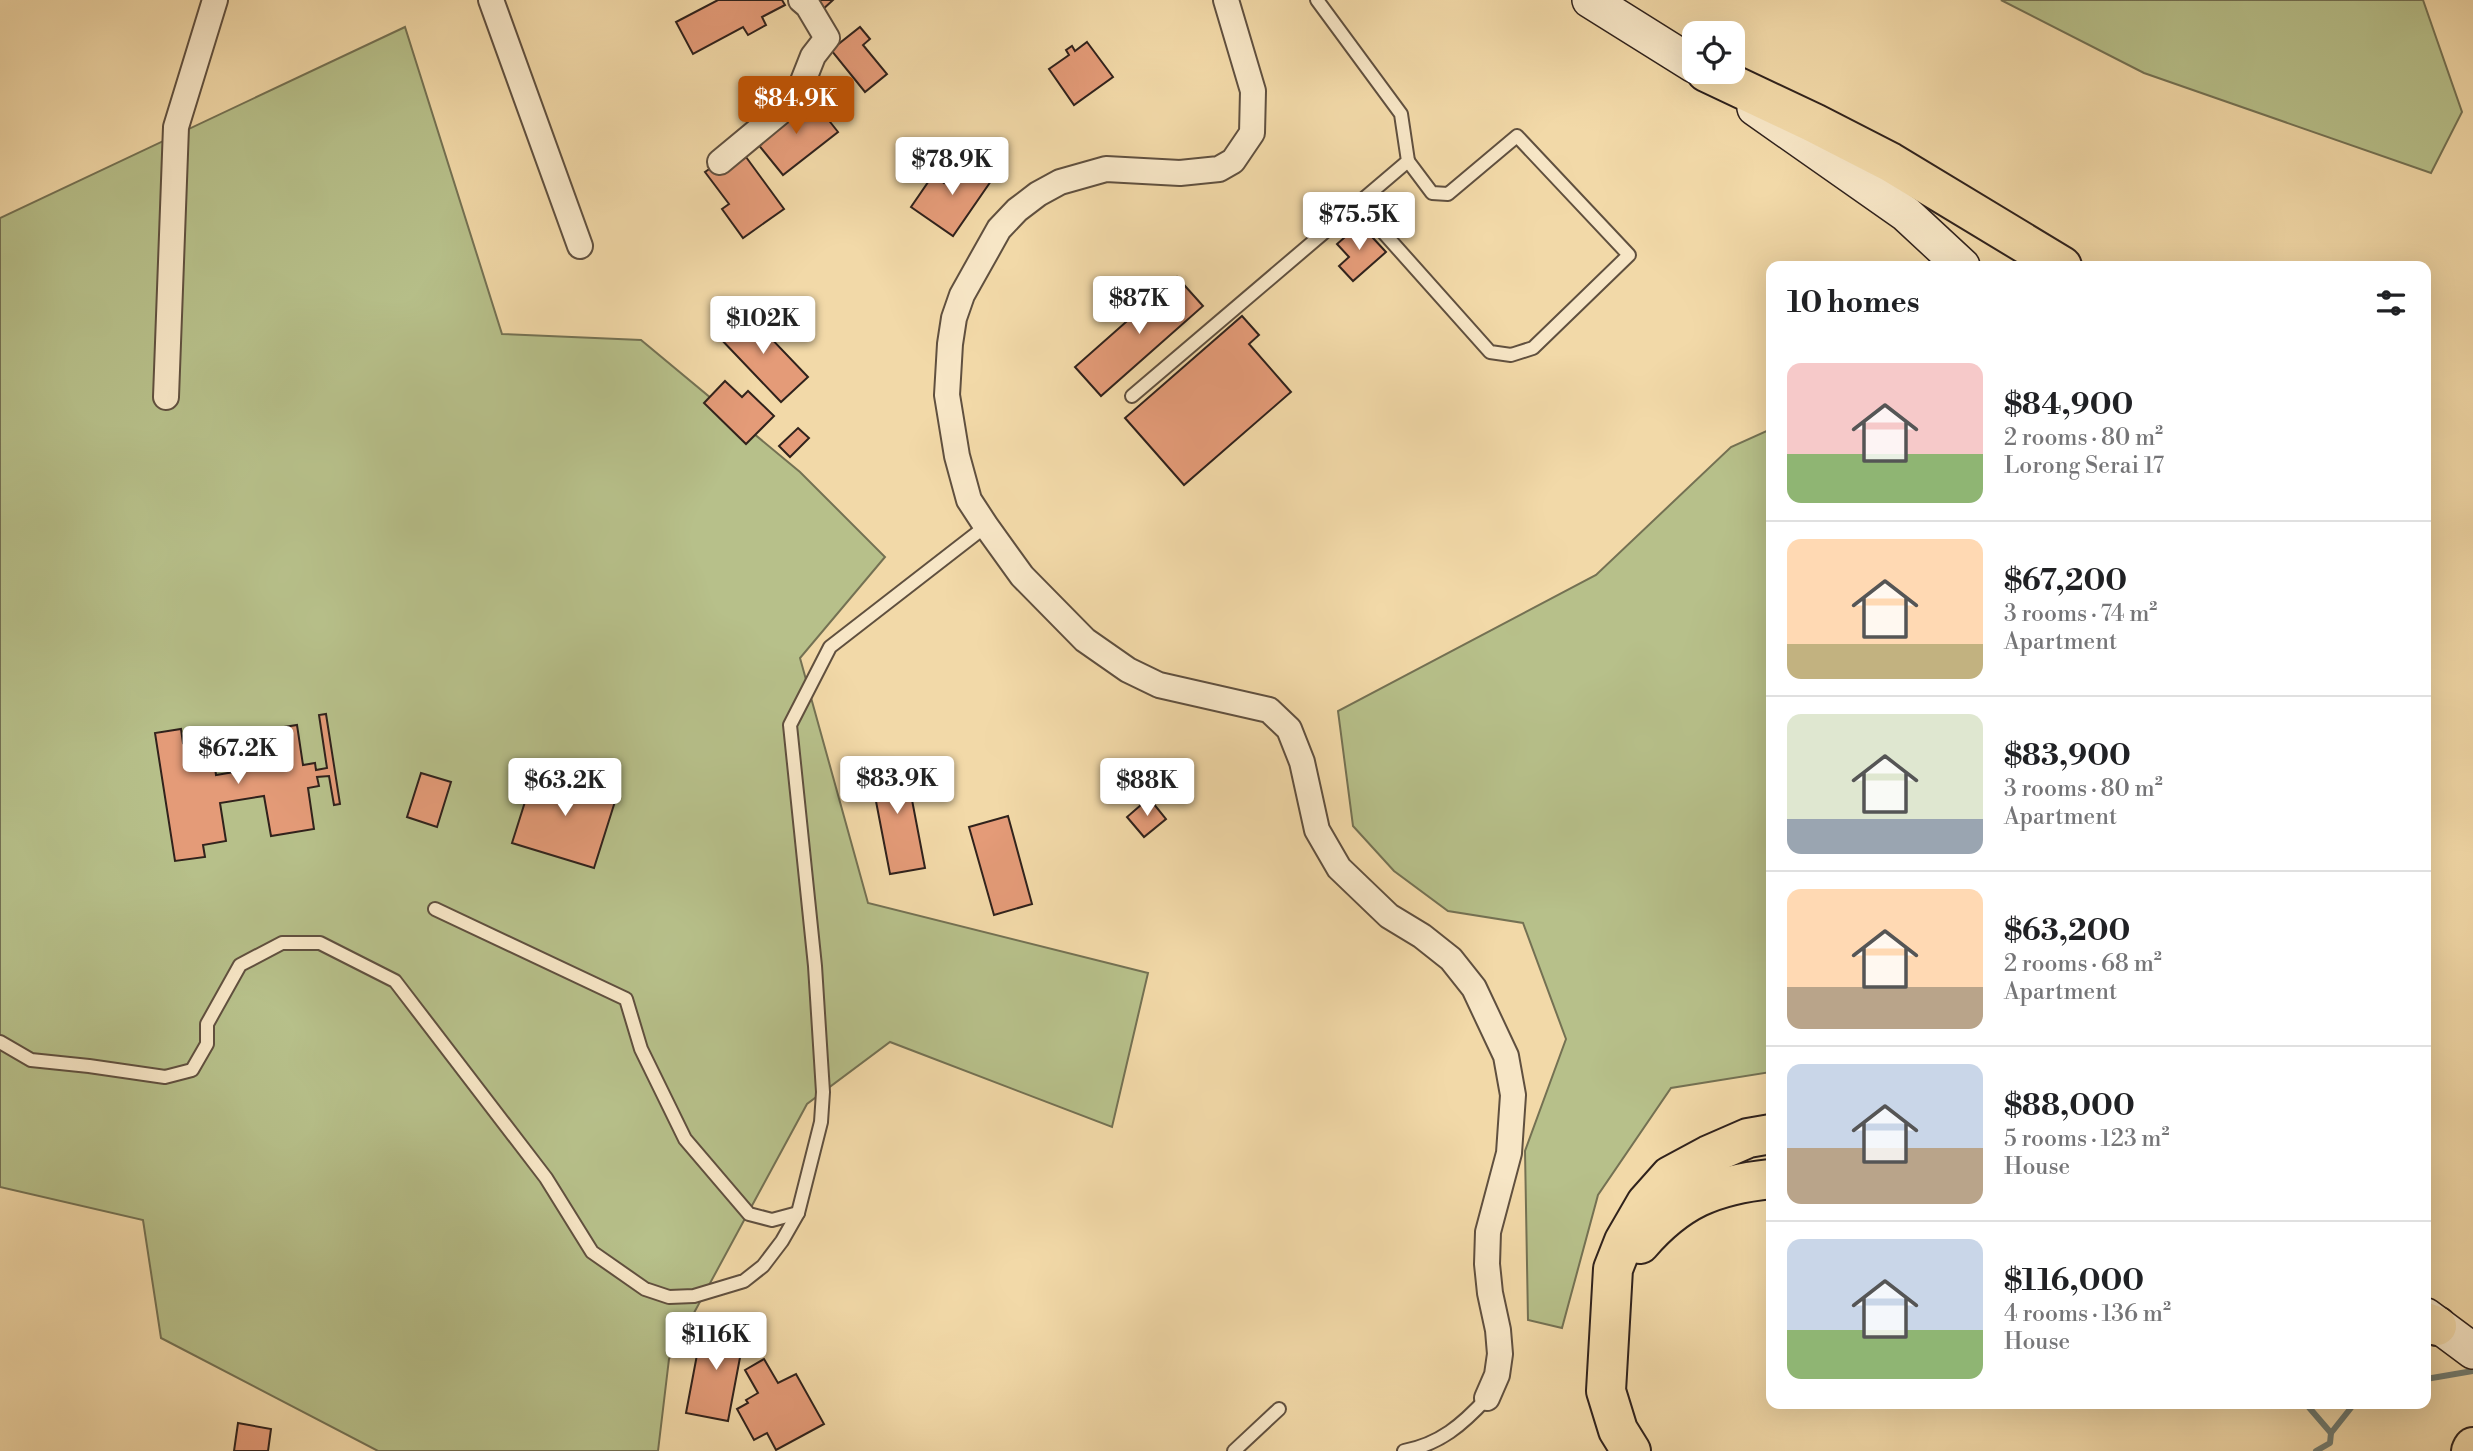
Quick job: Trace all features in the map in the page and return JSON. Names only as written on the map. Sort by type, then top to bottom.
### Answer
[{"type":"highway","points":[[1731,84],[1890,162],[2054,261]]},
{"type":"highway","points":[[1631,1451],[1618,1430],[1606,1391],[1613,1269],[1624,1241],[1646,1203],[1670,1176],[1748,1138],[1766,1135]]},
{"type":"highway","points":[[1613,1269],[1660,1221],[1692,1198],[1750,1181],[1766,1179]]},
{"type":"main road","points":[[1590,0],[1682,58]]},
{"type":"main road","points":[[1722,84],[1906,214],[1957,261]]},
{"type":"main road","points":[[2431,1323],[2473,1351]]},
{"type":"street","points":[[166,397],[176,127],[215,0]]},
{"type":"street","points":[[491,0],[580,246]]},
{"type":"street","points":[[720,162],[796,99],[813,56],[827,38],[808,6],[801,0]]},
{"type":"street","points":[[1226,0],[1253,91],[1252,133],[1233,161],[1219,169],[1201,172],[1106,169],[1060,182],[1017,210],[999,229],[961,295],[950,344],[947,395],[957,456],[969,500],[986,526],[1022,576],[1085,640],[1128,670],[1159,685],[1269,710],[1289,729],[1302,762],[1317,830],[1339,868],[1389,916],[1422,936],[1451,959],[1474,988],[1506,1056],[1513,1095],[1509,1153],[1488,1232],[1489,1293],[1498,1330],[1500,1354],[1497,1376],[1486,1398]]},
{"type":"lane","points":[[1317,0],[1401,114],[1408,162],[1432,193],[1448,194],[1517,136],[1629,255],[1533,348],[1511,355],[1490,352],[1358,204]]},
{"type":"lane","points":[[1132,396],[1408,162]]},
{"type":"lane","points":[[0,1042],[32,1060],[165,1077],[192,1070],[206,1044],[207,1024],[240,965],[282,943],[320,943],[395,981],[546,1178],[592,1252],[645,1289],[669,1297],[694,1296],[744,1281],[763,1266],[798,1213],[821,1122],[823,1093],[815,966],[790,725],[831,647],[986,526]]},
{"type":"lane","points":[[435,909],[626,999],[641,1049],[685,1139],[749,1214],[772,1220],[798,1213]]},
{"type":"lane","points":[[1404,1451],[1422,1447],[1445,1436],[1463,1424],[1486,1398]]},
{"type":"lane","points":[[1234,1451],[1279,1409]]},
{"type":"green space","points":[[2001,0],[2423,0],[2462,112],[2431,173],[2144,73]]},
{"type":"green space","points":[[405,27],[502,334],[641,340],[800,472],[885,557],[800,658],[868,903],[1148,973],[1112,1127],[890,1042],[807,1104],[669,1359],[658,1451],[378,1451],[161,1338],[143,1220],[0,1187],[0,218]]},
{"type":"green space","points":[[1766,431],[1766,1073],[1671,1088],[1598,1195],[1562,1328],[1528,1320],[1525,1151],[1566,1039],[1523,923],[1448,911],[1394,871],[1353,826],[1338,711],[1596,575],[1731,447]]},
{"type":"building","points":[[718,0],[782,0],[785,5],[762,17],[766,25],[748,35],[743,27],[693,54],[676,22]]},
{"type":"building","points":[[810,0],[833,0],[821,11]]},
{"type":"building","points":[[860,27],[870,39],[863,45],[887,74],[865,92],[831,50]]},
{"type":"building","points":[[1087,42],[1113,77],[1074,105],[1049,69],[1069,55],[1066,50],[1072,46],[1075,51]]},
{"type":"building","points":[[808,94],[838,132],[783,175],[753,138],[773,122],[779,129],[800,113],[793,106]]},
{"type":"building","points":[[746,157],[784,209],[743,238],[722,209],[729,204],[705,172],[718,163],[725,172]]},
{"type":"building","points":[[961,159],[991,181],[953,236],[911,207],[933,175],[944,183]]},
{"type":"building","points":[[1360,224],[1386,252],[1353,281],[1339,266],[1349,257],[1337,244]]},
{"type":"building","points":[[1177,277],[1203,306],[1101,396],[1075,367]]},
{"type":"building","points":[[744,310],[808,377],[781,402],[717,335]]},
{"type":"building","points":[[1242,316],[1259,335],[1249,344],[1291,392],[1184,485],[1125,418]]},
{"type":"building","points":[[725,381],[742,397],[748,391],[774,416],[746,444],[704,403]]},
{"type":"building","points":[[798,428],[809,438],[790,457],[779,446]]},
{"type":"building","points":[[326,714],[340,804],[334,805],[329,776],[317,777],[319,786],[308,788],[314,829],[271,836],[264,796],[220,803],[226,841],[203,845],[205,857],[175,861],[155,733],[181,729],[183,743],[211,739],[216,775],[258,768],[252,732],[297,725],[303,765],[315,763],[316,770],[327,768],[319,715]]},
{"type":"building","points":[[904,758],[925,868],[890,874],[869,765]]},
{"type":"building","points":[[536,767],[618,792],[594,868],[512,843]]},
{"type":"building","points":[[421,773],[451,782],[437,827],[407,817]]},
{"type":"building","points":[[1149,798],[1166,819],[1144,837],[1127,817]]},
{"type":"building","points":[[1008,816],[1032,904],[994,915],[969,827]]},
{"type":"building","points":[[703,1323],[745,1331],[728,1421],[686,1413]]},
{"type":"building","points":[[764,1359],[778,1383],[796,1374],[824,1424],[776,1450],[767,1433],[754,1440],[737,1409],[758,1393],[745,1370]]},
{"type":"building","points":[[238,1423],[271,1429],[268,1451],[234,1451]]},
{"type":"waterway","points":[[2431,1378],[2473,1371]]},
{"type":"waterway","points":[[2310,1409],[2331,1433],[2330,1443],[2316,1451]]},
{"type":"waterway","points":[[2331,1433],[2350,1409]]}]
